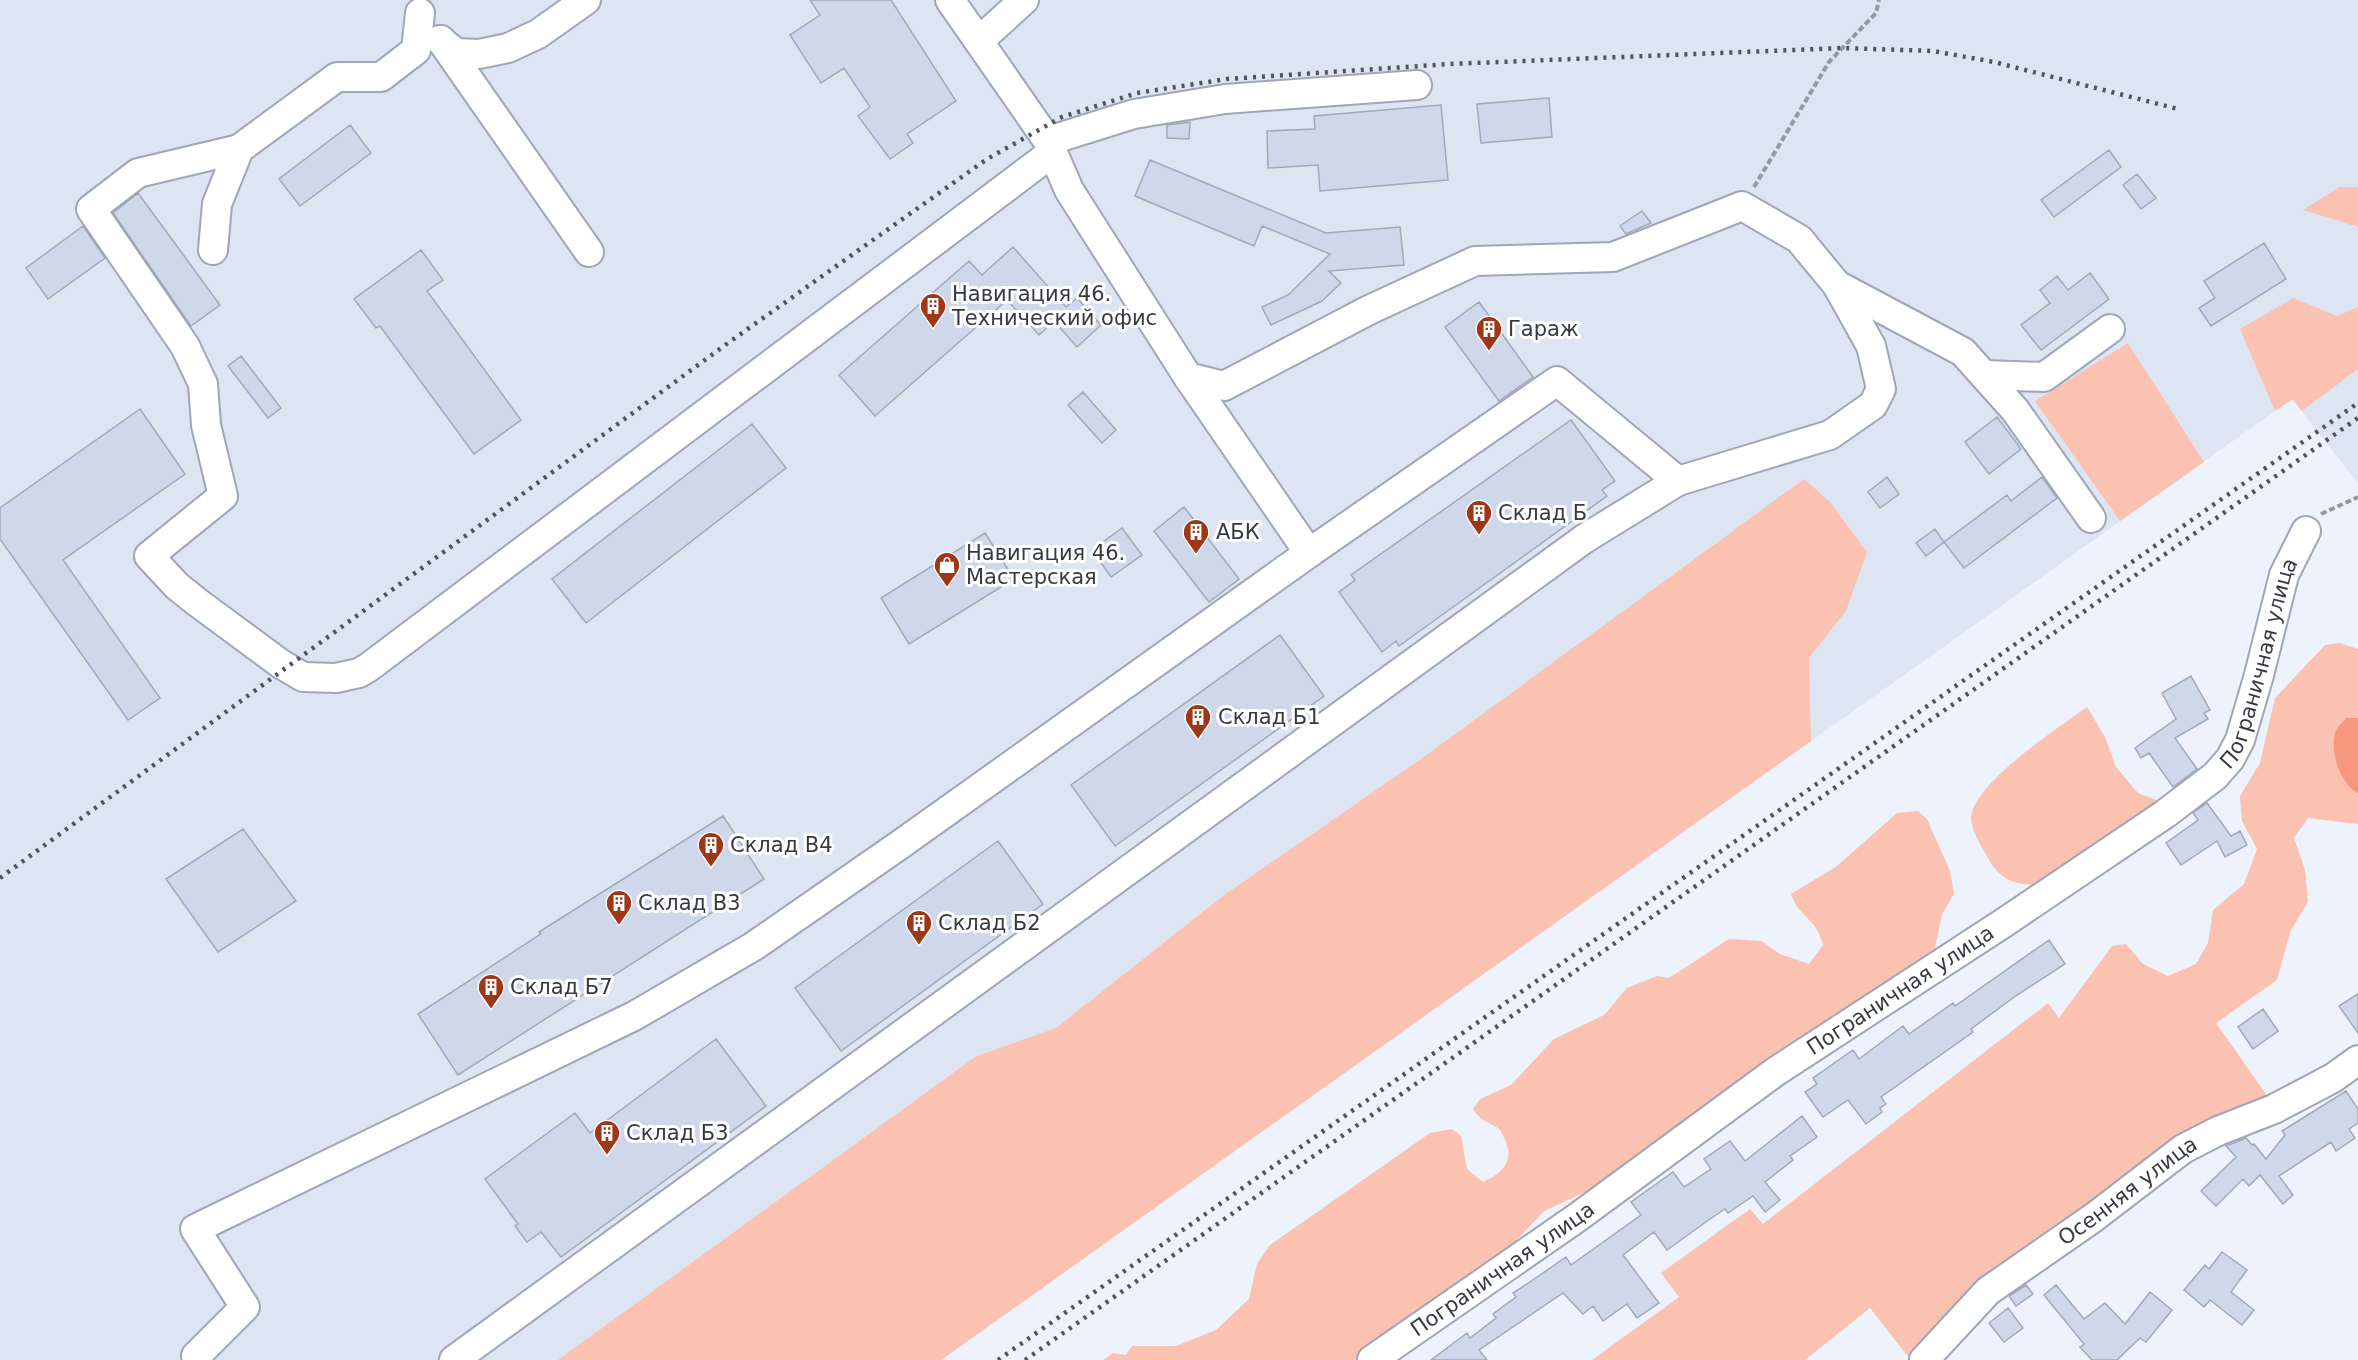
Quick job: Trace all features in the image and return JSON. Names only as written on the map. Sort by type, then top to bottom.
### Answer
[{"type":"street","points":[[441,40],[456,53],[479,54],[508,48],[538,34],[586,0]]},
{"type":"street","points":[[950,0],[1050,146],[1069,190],[1188,377],[1309,553]]},
{"type":"street","points":[[980,41],[1024,0]]},
{"type":"street","points":[[415,7],[441,40],[589,252]]},
{"type":"street","points":[[415,7],[416,50],[381,77],[338,77],[239,149],[138,173],[91,209],[185,346],[203,384],[206,425],[223,496],[149,556],[177,586],[281,664],[303,677],[324,679],[349,676],[369,667],[1050,146],[1134,114],[1225,99],[1417,85]]},
{"type":"street","points":[[213,250],[217,204],[239,149]]},
{"type":"street","points":[[454,1360],[1584,539],[1678,482],[1830,435],[1873,405],[1881,389],[1871,346],[1837,285],[1799,239],[1742,206],[1612,257],[1475,261],[1369,310],[1224,386],[1188,377]]},
{"type":"street","points":[[1837,285],[1964,352],[2015,410],[2091,518]]},
{"type":"street","points":[[1984,375],[2044,377],[2110,329]]},
{"type":"street","points":[[197,1360],[196,1356],[245,1307],[195,1229],[634,1016],[754,946],[1309,553],[1557,381],[1678,482]]},
{"type":"street","name":"Пограничная улица","points":[[1372,1360],[1578,1217],[1775,1072],[2005,922],[2165,814],[2215,776],[2230,759],[2240,740],[2284,575],[2306,531]]},
{"type":"street","name":"Осенняя улица","points":[[1924,1360],[1988,1291],[2093,1218],[2183,1149],[2218,1131],[2274,1109],[2333,1078],[2358,1060]]},
{"type":"path","points":[[1742,206],[1828,62],[1876,12],[1879,0]]},
{"type":"path","points":[[2306,531],[2318,515],[2358,497]]},
{"type":"shaded area","points":[[0,0],[2358,0],[2358,483],[2292,399],[941,1360],[0,1360]]},
{"type":"shaded area","points":[[2339,187],[2358,187],[2358,227],[2303,210]]},
{"type":"shaded area","points":[[2293,298],[2337,316],[2358,307],[2358,369],[2302,411],[2293,399],[2275,411],[2240,329]]},
{"type":"shaded area","points":[[2128,343],[2204,462],[2120,521],[2035,401]]},
{"type":"shaded area","points":[[1804,479],[1830,502],[1867,552],[1846,611],[1809,658],[1811,741],[941,1360],[558,1360],[975,1057],[1056,1028],[1223,896],[1428,754]]},
{"type":"shaded area","points":[[2340,643],[2358,649],[2358,824],[2308,818],[2294,838],[2305,870],[2308,902],[2290,932],[2277,980],[2216,1023],[2268,1097],[1967,1294],[1909,1358],[1870,1308],[1805,1360],[1592,1360],[1679,1297],[1661,1273],[1750,1209],[1763,1224],[2048,1003],[2059,1018],[2112,946],[2126,944],[2143,964],[2168,976],[2196,964],[2208,943],[2213,910],[2244,884],[2257,849],[2242,821],[2240,796],[2260,763],[2275,698],[2325,645]]},
{"type":"shaded area","points":[[2087,707],[2105,737],[2116,767],[2138,793],[2159,801],[2047,881],[2031,885],[2017,883],[2004,877],[1993,867],[1972,824],[1975,805],[1985,790],[2019,757]]},
{"type":"shaded area","points":[[2346,718],[2358,718],[2358,793],[2341,775],[2335,758],[2335,733]]},
{"type":"shaded area","points":[[1918,811],[1927,819],[1950,871],[1954,894],[1942,914],[1935,948],[1919,966],[1598,1186],[1544,1211],[1495,1263],[1355,1360],[1103,1360],[1113,1353],[1126,1355],[1132,1346],[1176,1346],[1216,1330],[1249,1299],[1257,1264],[1270,1245],[1430,1133],[1452,1129],[1461,1136],[1467,1169],[1483,1182],[1496,1175],[1505,1166],[1508,1147],[1499,1129],[1481,1118],[1473,1109],[1480,1099],[1511,1085],[1554,1039],[1604,1015],[1627,988],[1657,976],[1669,978],[1729,939],[1761,941],[1780,954],[1809,964],[1823,945],[1816,929],[1798,908],[1791,894],[1837,866],[1897,813]]},
{"type":"building","points":[[810,0],[891,0],[956,101],[907,134],[913,143],[890,159],[858,116],[870,107],[844,68],[821,83],[790,35],[820,15]]},
{"type":"building","points":[[1549,98],[1552,137],[1481,143],[1477,104]]},
{"type":"building","points":[[1441,105],[1448,180],[1320,191],[1318,165],[1268,168],[1267,131],[1315,129],[1314,116]]},
{"type":"building","points":[[1190,122],[1189,139],[1167,138],[1167,125]]},
{"type":"building","points":[[350,125],[371,153],[300,206],[279,179]]},
{"type":"building","points":[[2109,150],[2121,167],[2054,217],[2041,200]]},
{"type":"building","points":[[1150,160],[1326,233],[1400,227],[1404,265],[1329,271],[1341,283],[1322,301],[1271,325],[1262,307],[1288,295],[1330,254],[1262,226],[1254,246],[1135,196]]},
{"type":"building","points":[[2137,174],[2156,198],[2141,209],[2123,185]]},
{"type":"building","points":[[138,193],[220,305],[191,326],[113,213]]},
{"type":"building","points":[[1642,211],[1651,223],[1626,234],[1620,226]]},
{"type":"building","points":[[83,226],[105,258],[48,299],[26,268]]},
{"type":"building","points":[[2264,243],[2286,279],[2211,326],[2199,308],[2215,298],[2204,281]]},
{"type":"building","name":"Навигация 46. Технический офис","points":[[1013,247],[1066,307],[1077,298],[1101,325],[1077,347],[1054,321],[1039,335],[1007,300],[875,416],[839,375],[969,261],[982,275]]},
{"type":"building","points":[[421,250],[443,280],[427,291],[521,420],[474,454],[380,326],[376,328],[354,299]]},
{"type":"building","points":[[2090,273],[2109,299],[2041,350],[2021,325],[2050,303],[2040,290],[2057,276],[2068,290]]},
{"type":"building","name":"Гараж","points":[[1479,302],[1533,377],[1499,401],[1445,327]]},
{"type":"building","points":[[241,356],[281,408],[268,418],[228,366]]},
{"type":"building","points":[[1083,392],[1116,430],[1102,443],[1068,405]]},
{"type":"building","points":[[140,409],[185,474],[63,560],[160,698],[128,720],[0,539],[0,508]]},
{"type":"building","points":[[1997,417],[2021,449],[1989,474],[1965,442]]},
{"type":"building","name":"Склад Б","points":[[1571,420],[1615,481],[1602,490],[1607,496],[1399,646],[1396,641],[1382,652],[1339,592],[1355,580],[1351,575]]},
{"type":"building","points":[[752,424],[786,468],[586,623],[552,579]]},
{"type":"building","points":[[1887,477],[1899,494],[1880,508],[1868,492]]},
{"type":"building","points":[[2042,477],[2057,498],[1964,568],[1944,542],[2007,495],[2011,501]]},
{"type":"building","name":"АБК","points":[[1184,507],[1239,579],[1209,602],[1154,531]]},
{"type":"building","points":[[1122,528],[1142,555],[1111,577],[1092,550]]},
{"type":"building","points":[[1935,529],[1944,542],[1926,556],[1916,543]]},
{"type":"building","name":"Навигация 46. Мастерская","points":[[985,533],[1014,579],[909,644],[881,598]]},
{"type":"building","name":"Склад Б1","points":[[1280,635],[1324,696],[1115,846],[1071,785]]},
{"type":"building","points":[[2191,676],[2210,710],[2204,713],[2208,719],[2175,738],[2197,769],[2173,787],[2149,753],[2141,758],[2135,748],[2176,719],[2162,693]]},
{"type":"building","points":[[2207,803],[2231,836],[2240,831],[2247,845],[2225,857],[2217,841],[2181,865],[2166,843],[2198,820],[2193,813]]},
{"type":"building","points":[[723,816],[764,879],[458,1075],[418,1014],[541,934],[539,932]]},
{"type":"building","points":[[243,829],[296,901],[218,952],[166,879]]},
{"type":"building","name":"Склад Б2","points":[[998,841],[1043,904],[841,1051],[795,988]]},
{"type":"building","points":[[2049,940],[2065,964],[2017,995],[1971,1029],[1973,1032],[1881,1097],[1886,1104],[1880,1108],[1882,1112],[1866,1124],[1848,1100],[1823,1117],[1805,1092],[1817,1084],[1813,1078],[1853,1050],[1859,1059],[1903,1026],[1909,1034],[1953,1003],[1955,1006]]},
{"type":"building","points":[[2358,994],[2358,1033],[2339,1006]]},
{"type":"building","points":[[2263,1009],[2278,1031],[2253,1049],[2238,1027]]},
{"type":"building","name":"Склад Б3","points":[[716,1039],[766,1106],[561,1257],[541,1232],[527,1242],[515,1226],[518,1224],[485,1179],[575,1113],[590,1133]]},
{"type":"building","points":[[2346,1091],[2358,1109],[2358,1123],[2349,1129],[2355,1138],[2336,1151],[2331,1142],[2279,1176],[2293,1195],[2283,1204],[2260,1175],[2249,1186],[2243,1179],[2216,1206],[2201,1191],[2236,1157],[2226,1146],[2246,1138],[2266,1159],[2285,1135],[2282,1131]]},
{"type":"building","points":[[1802,1116],[1817,1137],[1790,1156],[1793,1160],[1765,1182],[1780,1200],[1765,1212],[1753,1196],[1728,1213],[1725,1209],[1667,1250],[1654,1232],[1623,1255],[1659,1303],[1637,1318],[1627,1304],[1603,1321],[1593,1306],[1583,1314],[1563,1293],[1479,1350],[1487,1360],[1431,1360],[1467,1333],[1470,1338],[1496,1318],[1493,1314],[1516,1297],[1513,1293],[1566,1257],[1571,1265],[1641,1215],[1631,1202],[1673,1172],[1684,1187],[1711,1169],[1704,1159],[1730,1141],[1745,1161]]},
{"type":"building","points":[[2222,1252],[2247,1270],[2231,1292],[2254,1310],[2242,1325],[2210,1300],[2204,1307],[2184,1290],[2205,1265],[2209,1269]]},
{"type":"building","points":[[2026,1285],[2033,1294],[2016,1306],[2009,1296]]},
{"type":"building","points":[[2056,1285],[2084,1319],[2105,1303],[2125,1324],[2150,1292],[2172,1310],[2146,1342],[2140,1338],[2117,1360],[2092,1360],[2080,1347],[2084,1344],[2044,1295]]},
{"type":"building","points":[[2008,1308],[2023,1328],[2004,1342],[1989,1323]]},
{"type":"railway","points":[[0,878],[728,343],[987,159],[1062,117],[1137,93],[1227,79],[1450,64],[1842,48],[1933,51],[1994,62],[2178,109]]},
{"type":"railway","points":[[998,1360],[2358,403]]},
{"type":"railway","points":[[1025,1360],[2358,418]]},
{"type":"place","name":"Навигация 46. Технический офис","points":[[933,329]]},
{"type":"place","name":"Гараж","points":[[1489,352]]},
{"type":"place","name":"Склад Б","points":[[1479,536]]},
{"type":"place","name":"АБК","points":[[1196,555]]},
{"type":"place","name":"Навигация 46. Мастерская","points":[[947,588]]},
{"type":"place","name":"Склад Б1","points":[[1198,740]]},
{"type":"place","name":"Склад В4","points":[[711,868]]},
{"type":"place","name":"Склад В3","points":[[619,926]]},
{"type":"place","name":"Склад Б2","points":[[919,946]]},
{"type":"place","name":"Склад Б7","points":[[491,1010]]},
{"type":"place","name":"Склад Б3","points":[[607,1156]]}]
